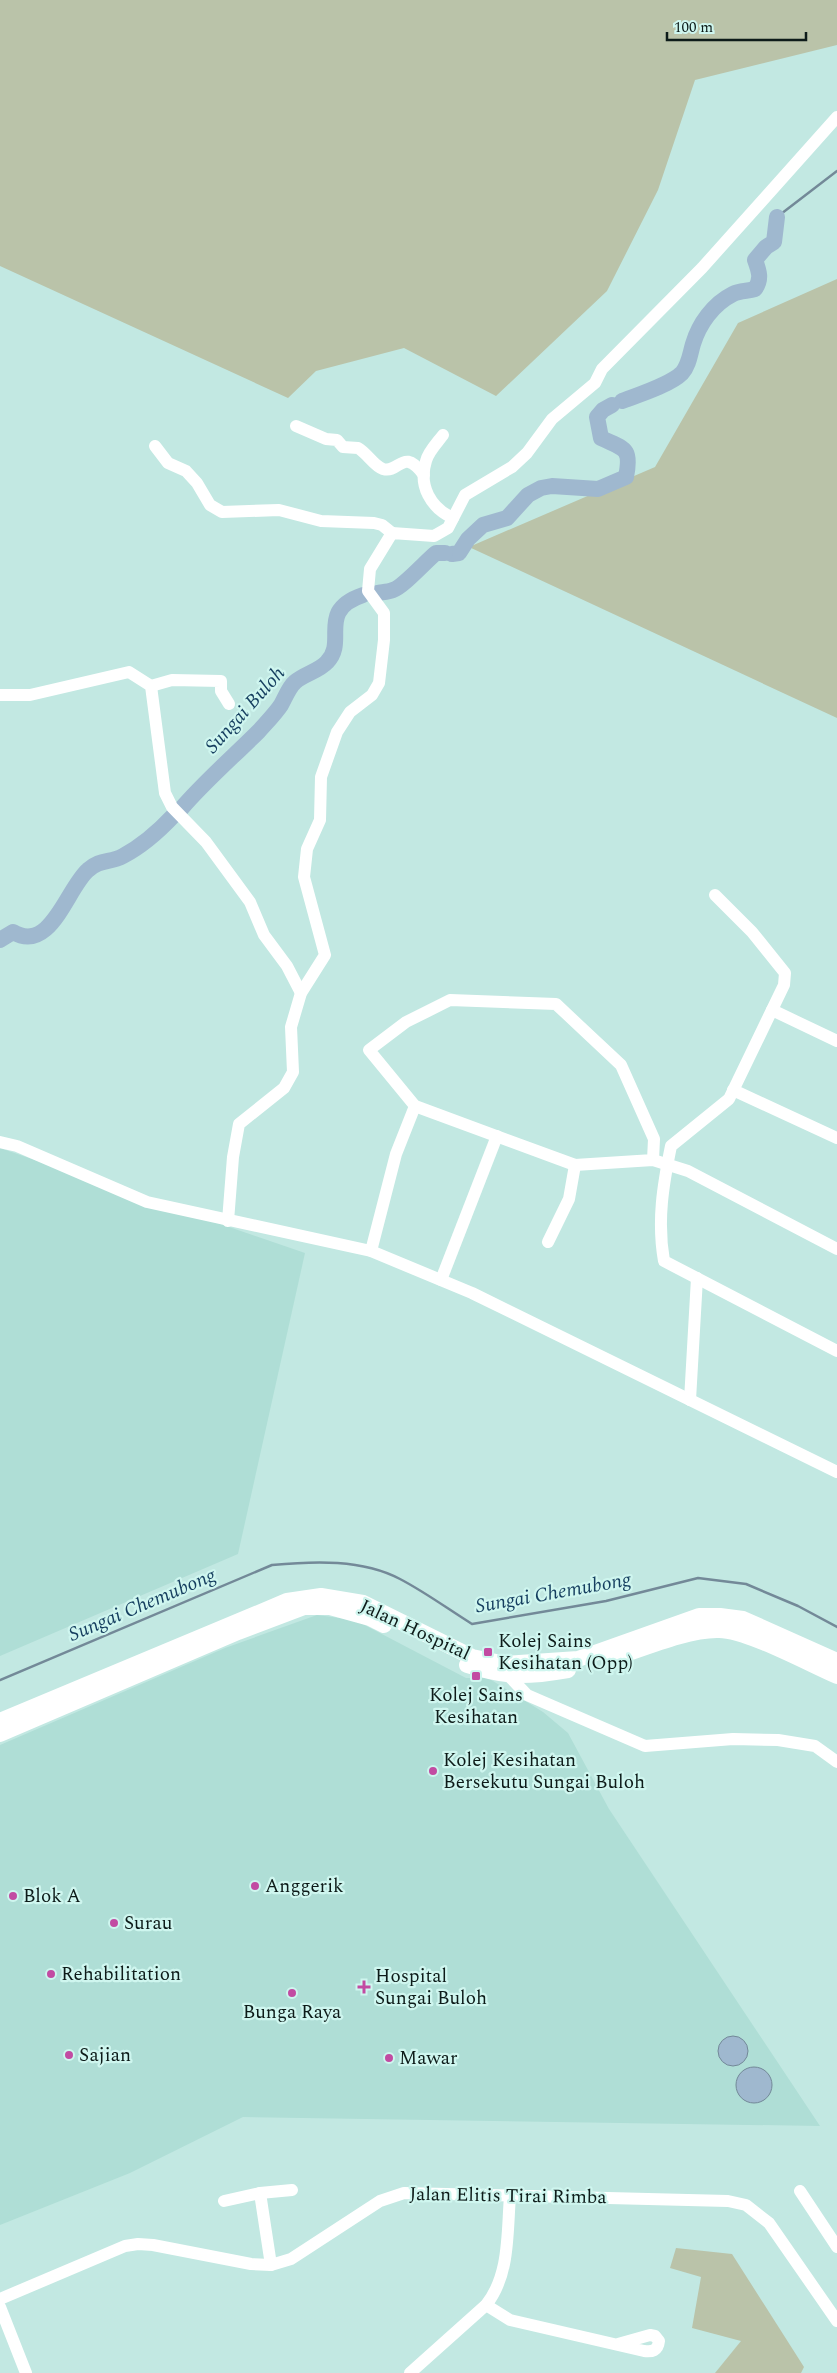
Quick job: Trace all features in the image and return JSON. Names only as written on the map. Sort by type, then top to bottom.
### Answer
[{"type":"main road","name":"Jalan Hospital","points":[[0,1721],[278,1605],[321,1596],[363,1603],[472,1657],[533,1676],[585,1667],[701,1631],[720,1630],[741,1634],[837,1676]]},
{"type":"main road","name":"Jalan Hospital","points":[[0,1734],[238,1632],[304,1607],[330,1607],[370,1618],[453,1660],[495,1674],[506,1669],[578,1659],[699,1616],[743,1618],[837,1662]]},
{"type":"street","points":[[155,446],[168,463],[186,471],[197,483],[210,505],[222,512],[279,510],[322,521],[374,523],[382,525],[392,533],[434,536],[448,528],[465,495],[512,467],[527,453],[552,419],[595,383],[602,368],[702,268],[837,117]]},
{"type":"street","points":[[296,426],[326,439],[337,440],[343,447],[358,448],[379,467],[386,470],[393,468],[400,462],[409,462],[416,464],[424,474]]},
{"type":"street","points":[[443,435],[426,460],[424,474],[426,494],[442,513],[453,518]]},
{"type":"street","points":[[228,1221],[233,1157],[238,1124],[284,1088],[293,1072],[291,1027],[301,992],[325,955],[304,877],[307,849],[320,820],[321,777],[337,732],[350,712],[372,695],[379,683],[384,640],[384,613],[368,591],[370,569],[392,533]]},
{"type":"street","points":[[0,694],[30,695],[129,672],[151,686],[172,680],[221,681],[221,691],[228,704]]},
{"type":"street","points":[[151,686],[165,794],[172,806],[206,842],[250,902],[264,935],[287,966],[301,992]]},
{"type":"street","points":[[716,894],[752,932],[785,973],[784,985],[729,1099],[671,1146],[667,1164],[660,1234],[664,1261],[837,1351]]},
{"type":"street","points":[[653,1160],[654,1139],[621,1065],[556,1004],[450,1000],[406,1022],[369,1050],[415,1106],[575,1165],[653,1160],[688,1171],[837,1249]]},
{"type":"street","points":[[772,1010],[837,1041]]},
{"type":"street","points":[[733,1090],[837,1138]]},
{"type":"street","points":[[371,1251],[396,1154],[415,1106]]},
{"type":"street","points":[[441,1280],[497,1136]]},
{"type":"street","points":[[0,1142],[17,1146],[148,1202],[371,1251],[472,1292],[837,1472]]},
{"type":"street","points":[[548,1242],[569,1198],[575,1165]]},
{"type":"street","points":[[690,1400],[697,1278]]},
{"type":"street","points":[[506,1669],[527,1695],[644,1746],[733,1739],[778,1740],[815,1746],[837,1762]]},
{"type":"street","points":[[224,2200],[260,2193],[292,2190]]},
{"type":"street","points":[[800,2191],[837,2247]]},
{"type":"street","points":[[260,2193],[271,2265]]},
{"type":"street","name":"Jalan Elitis Tirai Rimba","points":[[0,2299],[125,2246],[138,2244],[251,2264],[271,2265],[291,2258],[390,2196],[410,2193],[728,2201],[746,2205],[760,2214],[776,2231],[837,2321]]},
{"type":"street","points":[[410,2373],[486,2305],[494,2295],[502,2279],[510,2196]]},
{"type":"street","points":[[486,2305],[510,2320],[618,2344]]},
{"type":"street","points":[[0,2308],[26,2373]]},
{"type":"shaded area","points":[[0,0],[837,0],[837,45],[695,80],[658,190],[607,291],[496,396],[404,348],[316,371],[288,398],[0,266]]},
{"type":"shaded area","points":[[837,279],[837,718],[469,547],[655,467],[738,323]]},
{"type":"shaded area","points":[[0,1148],[305,1253],[238,1554],[0,1656]]},
{"type":"shaded area","name":"Hospital Sungai Buloh","points":[[317,1615],[355,1620],[466,1678],[488,1678],[543,1712],[568,1733],[609,1809],[820,2126],[243,2117],[130,2173],[0,2225],[0,1745],[225,1648]]},
{"type":"shaded area","points":[[676,2248],[732,2254],[804,2367],[801,2373],[715,2373],[741,2341],[692,2328],[701,2277],[670,2268]]},
{"type":"water","points":[[733,2036],[739,2037],[747,2045],[747,2057],[739,2065],[733,2066],[727,2065],[719,2057],[718,2051],[719,2045],[727,2037]]},
{"type":"water","points":[[754,2067],[761,2068],[767,2072],[771,2078],[771,2092],[767,2098],[761,2102],[754,2103],[747,2102],[741,2098],[737,2092],[736,2085],[737,2078],[741,2072],[747,2068]]},
{"type":"waterway","name":"Sungai Buloh","points":[[777,217],[837,171]]},
{"type":"waterway","name":"Sungai Buloh","points":[[622,401],[662,386],[682,373],[688,363],[699,329],[713,309],[733,294],[755,289],[759,278],[759,271],[755,260],[766,247],[774,242],[777,217]]},
{"type":"waterway","name":"Sungai Buloh","points":[[452,554],[459,553],[468,539],[483,525],[507,518],[528,495],[541,488],[552,486],[598,489],[626,477],[628,467],[627,454],[621,447],[601,438],[597,417],[603,410],[612,405]]},
{"type":"waterway","name":"Sungai Buloh","points":[[377,593],[397,588],[436,553],[445,553]]},
{"type":"waterway","name":"Sungai Buloh","points":[[181,809],[259,731],[281,705],[293,684],[327,662],[333,654],[336,618],[340,609],[363,595]]},
{"type":"waterway","name":"Sungai Buloh","points":[[0,940],[13,932],[26,936],[38,934],[48,927],[88,870],[97,864],[118,858],[137,848],[174,815]]},
{"type":"waterway","name":"Sungai Chemubong","points":[[0,1680],[272,1565],[321,1562],[338,1563],[385,1572],[418,1589],[472,1624],[606,1601],[698,1578],[746,1584],[798,1606],[837,1627]]},
{"type":"place","name":"Kolej Sains Kesihatan (Opp)","points":[[488,1652]]},
{"type":"place","name":"Kolej Sains Kesihatan","points":[[476,1676]]},
{"type":"place","name":"Kolej Kesihatan Bersekutu Sungai Buloh","points":[[433,1771]]},
{"type":"place","name":"Anggerik","points":[[255,1886]]},
{"type":"place","name":"Blok A","points":[[13,1896]]},
{"type":"place","name":"Surau","points":[[114,1923]]},
{"type":"place","name":"Rehabilitation","points":[[51,1974]]},
{"type":"place","name":"Hospital Sungai Buloh","points":[[364,1987]]},
{"type":"place","name":"Bunga Raya","points":[[292,1993]]},
{"type":"place","name":"Sajian","points":[[69,2055]]},
{"type":"place","name":"Mawar","points":[[389,2058]]}]
